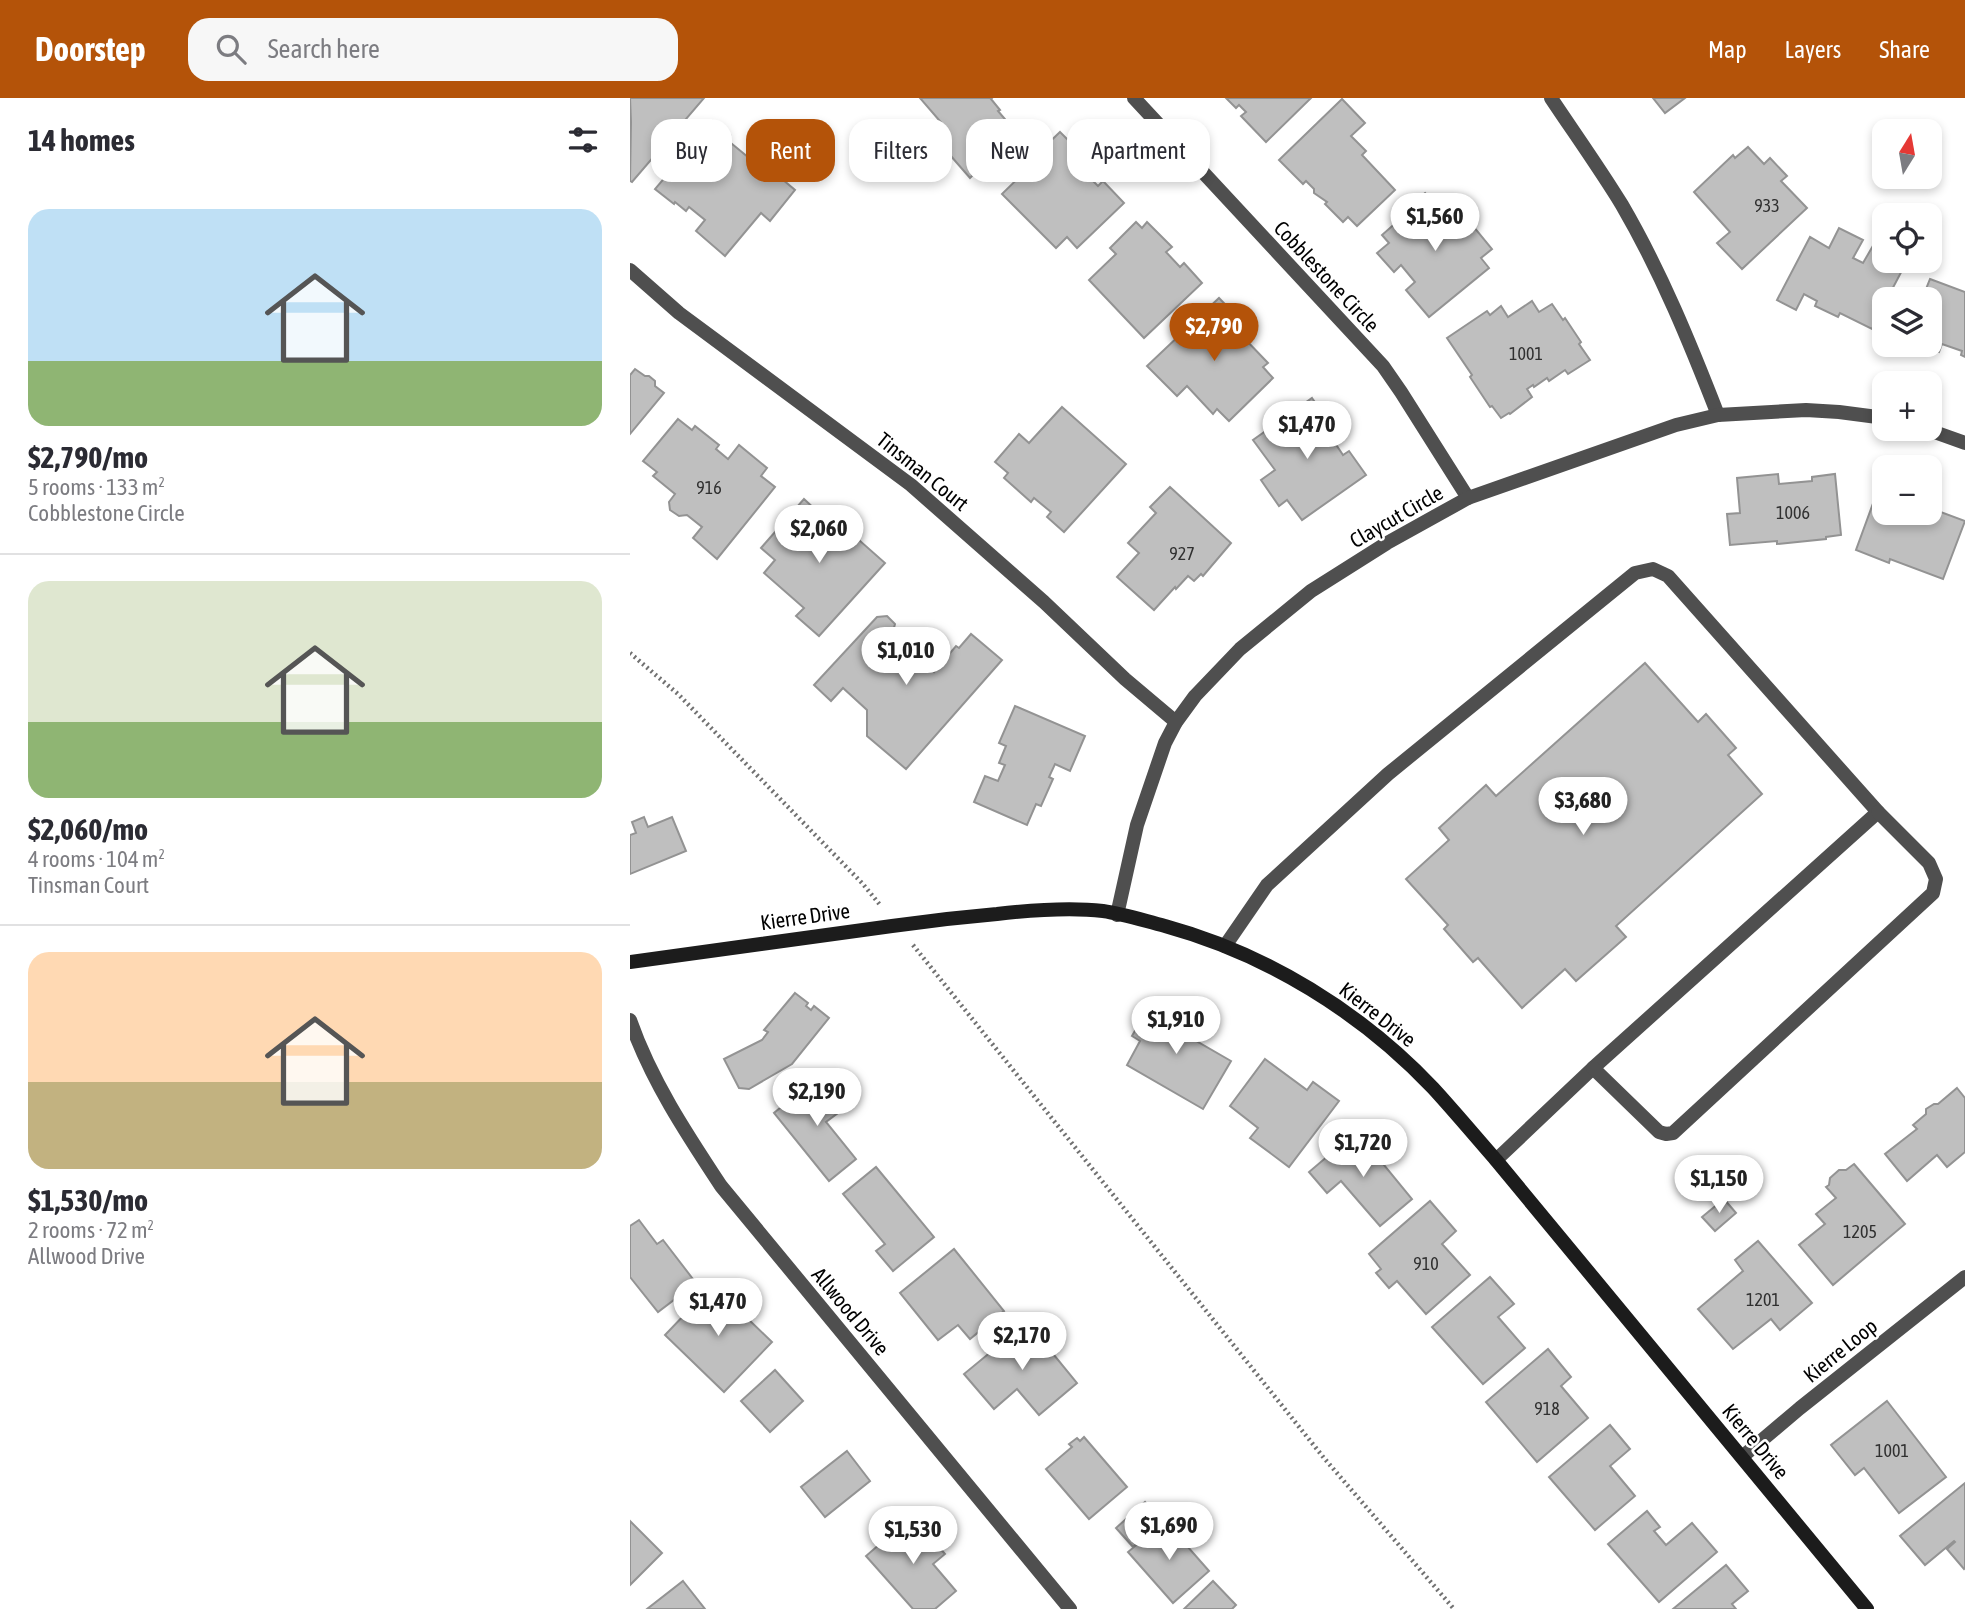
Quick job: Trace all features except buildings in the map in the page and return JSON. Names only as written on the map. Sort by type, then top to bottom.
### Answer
[{"type":"street","name":"Cobblestone Circle","points":[[1134,98],[1383,366],[1468,498]]},
{"type":"street","points":[[1551,98],[1622,205],[1659,275],[1681,321],[1717,415]]},
{"type":"street","name":"Tinsman Court","points":[[630,270],[679,313],[911,485],[1176,722]]},
{"type":"street","name":"Claycut Circle","points":[[1117,915],[1137,825],[1165,743],[1176,722],[1195,696],[1240,649],[1311,592],[1387,543],[1468,498],[1676,425],[1717,415],[1806,410],[1872,416]]},
{"type":"street","points":[[1942,435],[1965,443]]},
{"type":"street","points":[[1225,946],[1267,885],[1388,774],[1635,573],[1653,569],[1668,576],[1878,812],[1929,863],[1936,879],[1933,893],[1673,1133],[1659,1132],[1593,1068]]},
{"type":"street","points":[[1496,1160],[1593,1068],[1878,812]]},
{"type":"street","name":"Kierre Drive","points":[[630,961],[897,925],[1038,910],[1075,909],[1105,912],[1186,932],[1225,946],[1284,973],[1361,1024],[1432,1087],[1496,1160],[1867,1609]]},
{"type":"street","name":"Allwood Drive","points":[[630,1020],[637,1042],[674,1115],[721,1186],[1070,1609]]},
{"type":"street","name":"Kierre Loop","points":[[1742,1457],[1965,1277]]},
{"type":"path","points":[[630,653],[678,694],[862,883],[1325,1458],[1454,1609]]}]
